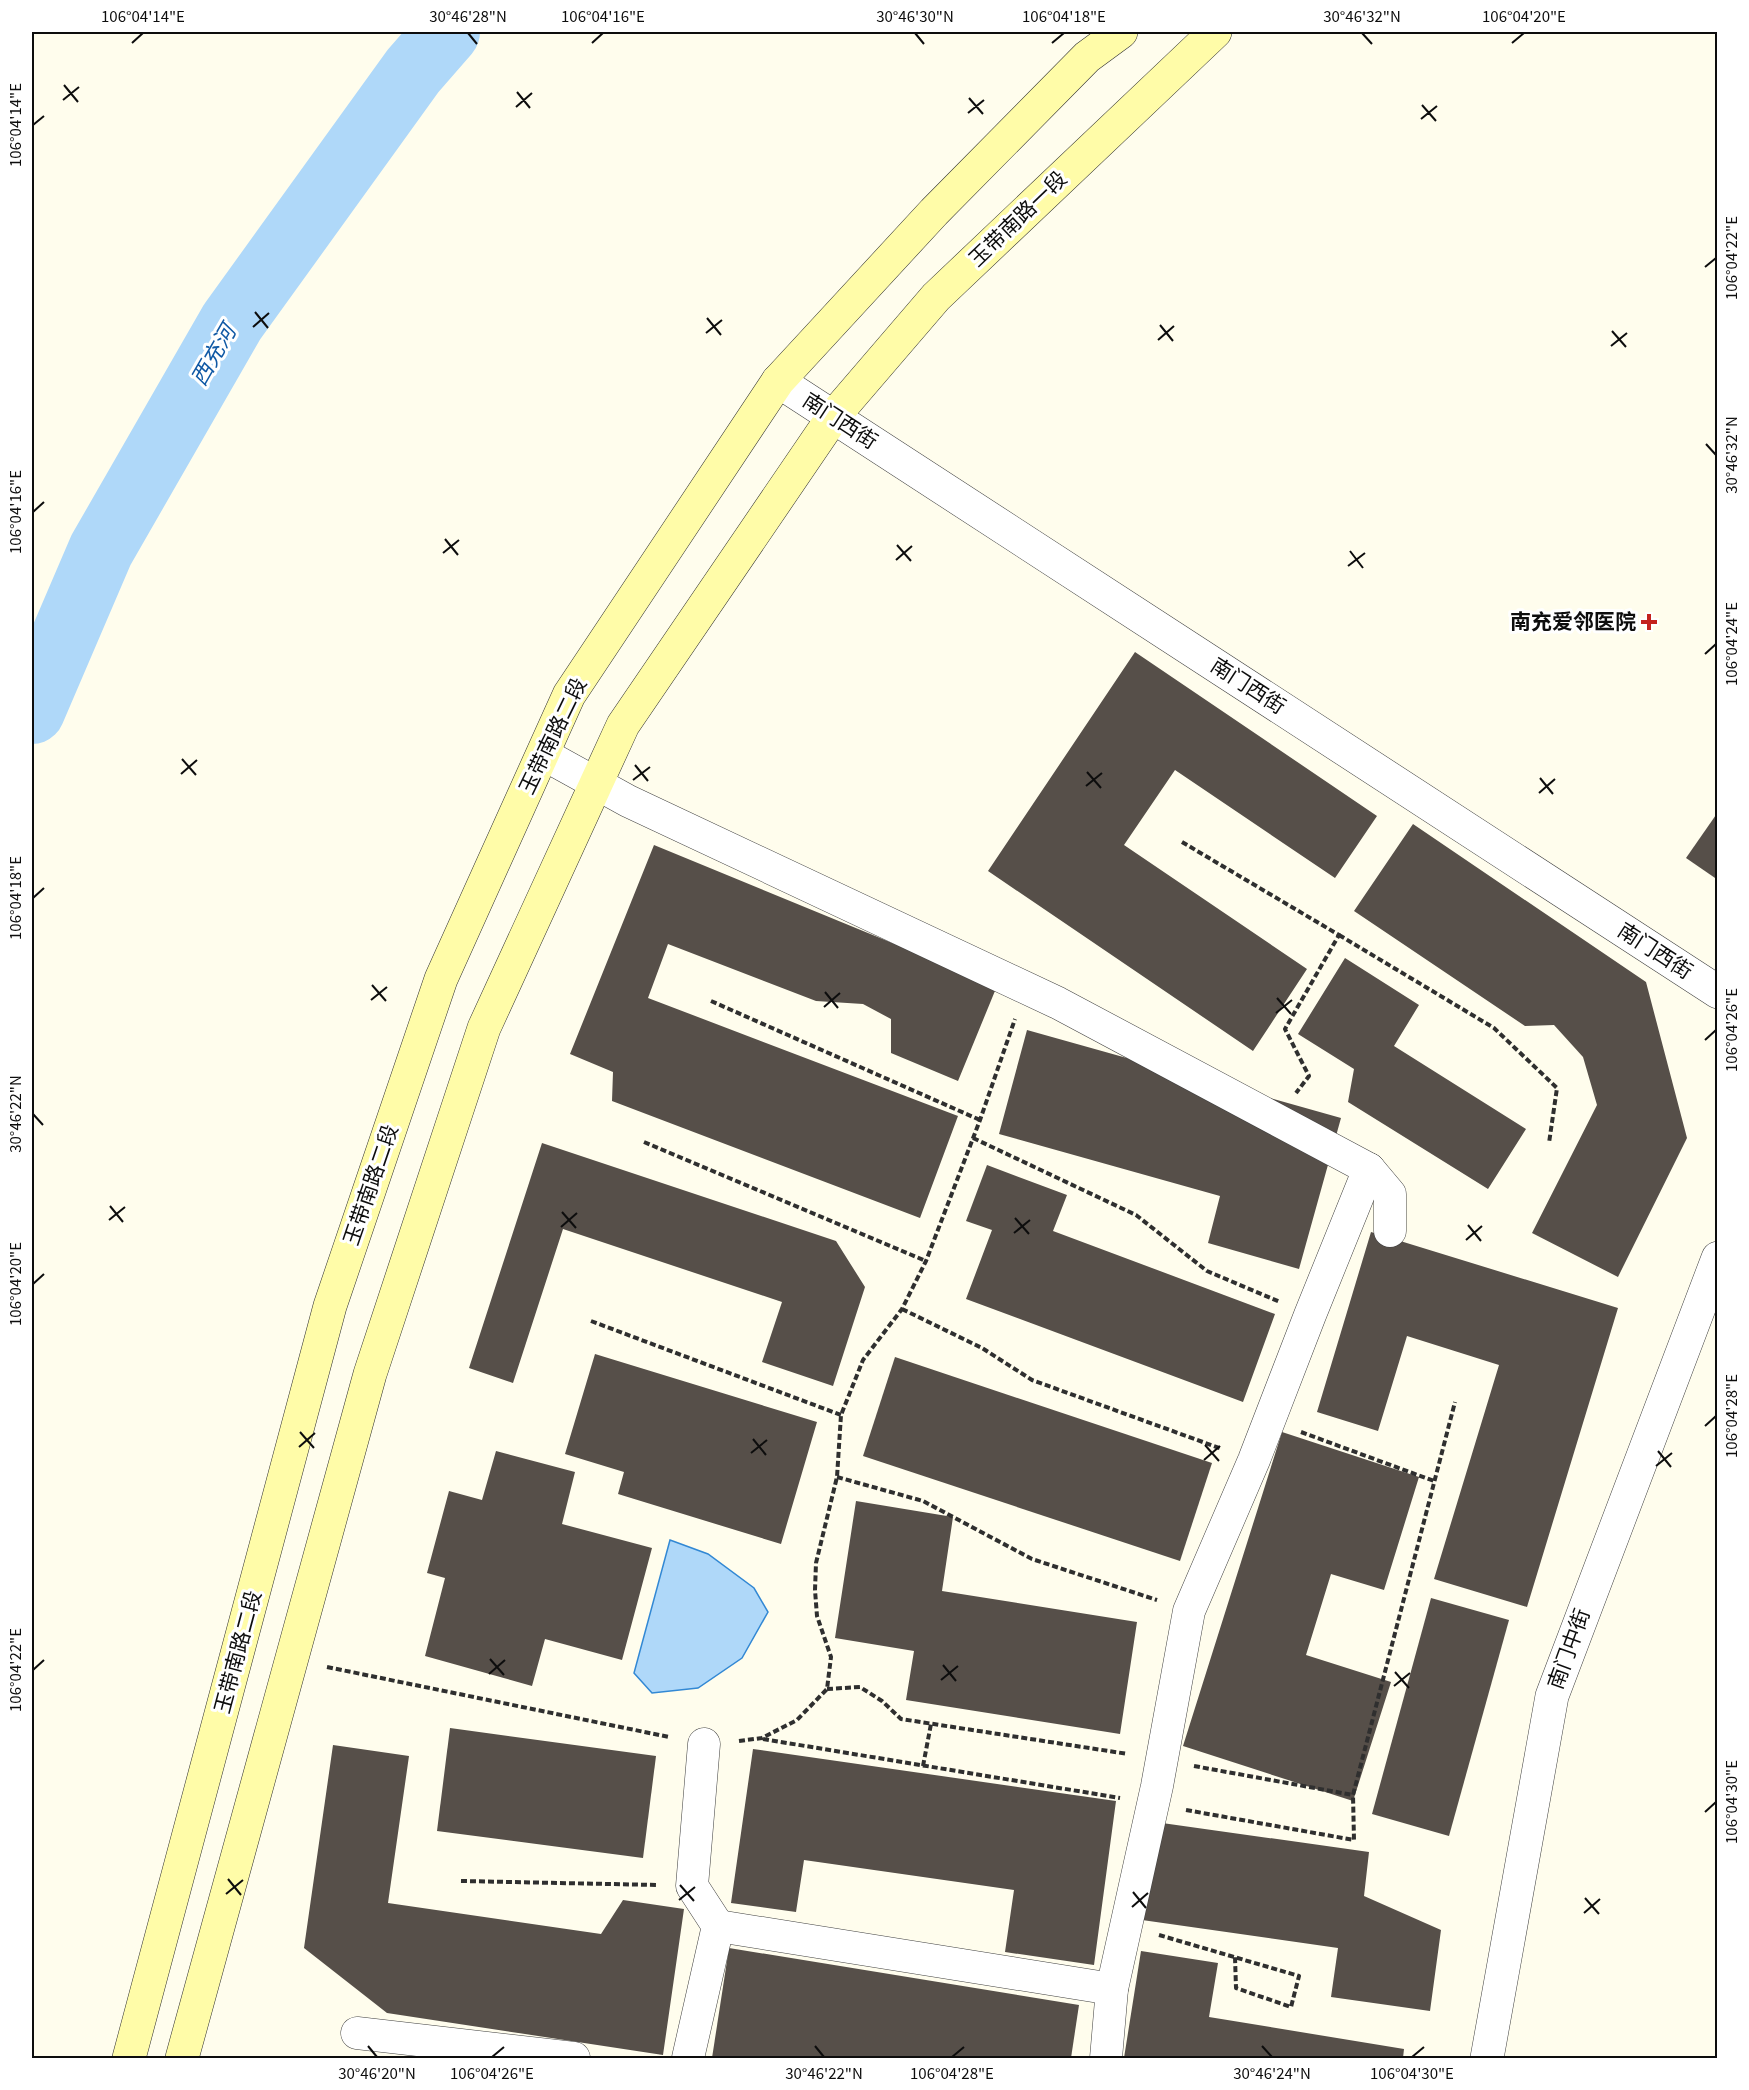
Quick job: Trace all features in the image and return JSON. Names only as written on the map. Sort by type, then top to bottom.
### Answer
[{"type":"main road","points":[[778,381],[934,212],[1087,57],[1121,32]]},
{"type":"main road","name":"玉带南路一段","points":[[833,417],[936,297],[1215,32]]},
{"type":"main road","name":"玉带南路二段","points":[[129,2058],[330,1306],[441,979],[569,695],[778,381]]},
{"type":"main road","points":[[182,2058],[370,1374],[484,1028],[623,724],[833,417]]},
{"type":"street","name":"南门西街","points":[[778,381],[1718,992]]},
{"type":"street","points":[[543,754],[596,784],[1026,987],[1369,1169],[1390,1194],[1390,1231]]},
{"type":"street","points":[[1106,2058],[1112,1989],[1162,1760],[1189,1611],[1254,1461],[1369,1169]]},
{"type":"street","name":"南门中街","points":[[1487,2058],[1552,1696],[1718,1258]]},
{"type":"street","points":[[688,2058],[718,1926],[692,1886],[704,1744]]},
{"type":"street","points":[[718,1926],[1112,1989]]},
{"type":"street","points":[[357,2033],[574,2058]]},
{"type":"path","points":[[1182,842],[1494,1028],[1557,1088],[1549,1143]]},
{"type":"path","points":[[1276,1119],[1309,1076],[1285,1029],[1340,935]]},
{"type":"path","points":[[762,1738],[797,1720],[827,1689],[831,1657],[817,1616],[816,1563],[837,1477],[841,1415],[862,1360],[902,1309],[926,1261],[980,1120],[1026,987]]},
{"type":"path","points":[[711,1001],[980,1120]]},
{"type":"path","points":[[973,1138],[1136,1215],[1207,1271],[1310,1315]]},
{"type":"path","points":[[644,1142],[926,1261]]},
{"type":"path","points":[[902,1309],[982,1348],[1032,1380],[1254,1461]]},
{"type":"path","points":[[591,1321],[841,1415]]},
{"type":"path","points":[[293,1654],[321,1665],[704,1744],[762,1738],[1354,1839],[1353,1795],[1455,1402]]},
{"type":"path","points":[[1269,1421],[1434,1481]]},
{"type":"path","points":[[837,1477],[923,1501],[1032,1559],[1189,1611]]},
{"type":"path","points":[[827,1689],[860,1687],[882,1701],[901,1719],[1162,1760],[1353,1795]]},
{"type":"path","points":[[923,1766],[931,1724]]},
{"type":"path","points":[[461,1881],[692,1886]]},
{"type":"path","points":[[1126,1925],[1234,1957],[1245,1960],[1288,1973],[1299,1976],[1291,2007],[1236,1988],[1235,1967],[1235,1957]]},
{"type":"water","points":[[670,1540],[708,1554],[754,1588],[768,1612],[742,1658],[698,1688],[652,1693],[634,1673]]},
{"type":"building","points":[[1135,652],[1377,816],[1335,878],[1175,770],[1124,845],[1307,969],[1253,1051],[988,871]]},
{"type":"building","points":[[1718,812],[1718,880],[1686,858]]},
{"type":"building","points":[[1413,824],[1646,982],[1687,1138],[1618,1277],[1532,1233],[1597,1105],[1583,1057],[1554,1025],[1525,1026],[1354,911]]},
{"type":"building","points":[[654,845],[997,986],[958,1081],[891,1053],[891,1019],[863,1004],[816,1001],[668,944],[648,998],[958,1116],[920,1218],[612,1101],[613,1072],[570,1054]]},
{"type":"building","points":[[1345,958],[1419,1005],[1394,1046],[1526,1129],[1488,1189],[1348,1102],[1354,1069],[1298,1034]]},
{"type":"building","points":[[1027,1030],[1341,1118],[1299,1269],[1208,1243],[1220,1196],[999,1134]]},
{"type":"building","points":[[542,1143],[836,1241],[865,1287],[833,1386],[762,1362],[782,1302],[563,1229],[513,1383],[469,1368]]},
{"type":"building","points":[[987,1165],[1067,1195],[1053,1231],[1275,1314],[1243,1402],[966,1299],[992,1230],[966,1221]]},
{"type":"building","points":[[1371,1232],[1618,1308],[1527,1607],[1434,1579],[1499,1365],[1407,1336],[1378,1431],[1317,1412]]},
{"type":"building","points":[[595,1354],[817,1422],[781,1544],[618,1494],[624,1472],[565,1454]]},
{"type":"building","points":[[895,1357],[1212,1463],[1180,1561],[863,1456]]},
{"type":"building","points":[[1282,1432],[1419,1477],[1384,1590],[1331,1574],[1306,1655],[1391,1682],[1353,1801],[1183,1746]]},
{"type":"building","points":[[496,1451],[575,1472],[562,1524],[652,1548],[622,1660],[545,1639],[532,1686],[425,1656],[445,1578],[427,1573],[449,1491],[482,1500]]},
{"type":"building","points":[[856,1501],[953,1517],[942,1591],[1137,1622],[1120,1734],[906,1700],[914,1651],[835,1638]]},
{"type":"building","points":[[1431,1598],[1509,1620],[1449,1836],[1372,1814]]},
{"type":"building","points":[[450,1728],[656,1756],[643,1858],[437,1831]]},
{"type":"building","points":[[333,1745],[409,1756],[388,1903],[601,1934],[623,1900],[684,1909],[663,2055],[387,2013],[304,1948]]},
{"type":"building","points":[[753,1749],[1116,1801],[1094,1965],[1005,1952],[1014,1890],[804,1860],[796,1912],[731,1903]]},
{"type":"building","points":[[1155,1822],[1369,1852],[1364,1896],[1441,1930],[1430,2011],[1331,1997],[1338,1948],[1142,1920]]},
{"type":"building","points":[[729,1948],[1079,2005],[1071,2058],[712,2058]]},
{"type":"building","points":[[1141,1951],[1218,1963],[1209,2017],[1404,2049],[1403,2058],[1124,2058]]},
{"type":"waterway","name":"西充河","points":[[32,711],[101,550],[232,322],[413,71],[447,32]]},
{"type":"place","name":"南充爱邻医院","points":[[1649,622]]}]
